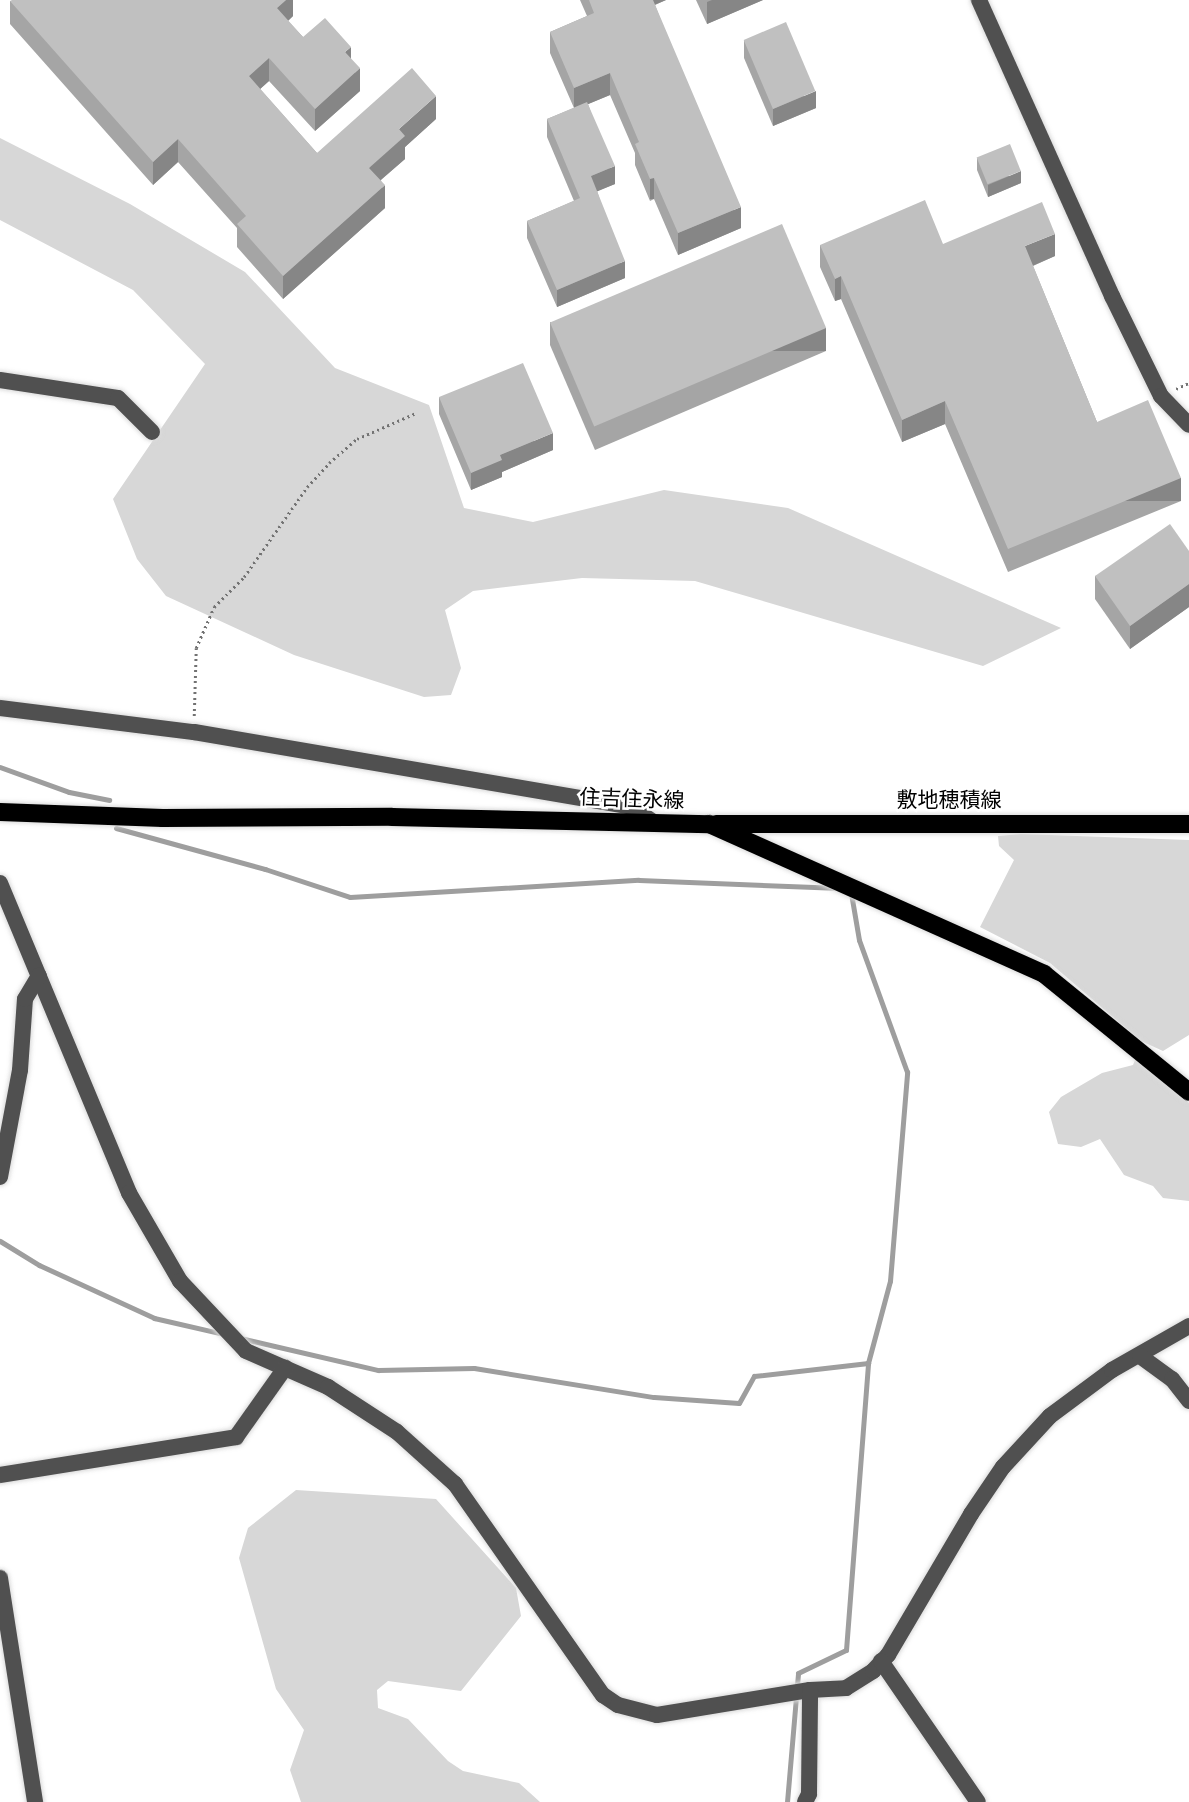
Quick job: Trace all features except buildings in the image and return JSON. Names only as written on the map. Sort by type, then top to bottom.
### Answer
[{"type":"main road","name":"住吉住永線","points":[[0,812],[163,818],[652,821],[709,824],[1044,974],[1189,1092]]},
{"type":"main road","name":"敷地穂積線","points":[[709,824],[1189,824]]},
{"type":"street","points":[[979,0],[1112,296],[1161,396],[1189,425]]},
{"type":"street","points":[[0,380],[118,398],[152,432]]},
{"type":"street","points":[[0,708],[194,733],[631,807],[652,821]]},
{"type":"street","points":[[0,883],[130,1193],[180,1281],[246,1351],[328,1387],[397,1432],[455,1484],[603,1695],[618,1705],[657,1715],[810,1690],[846,1688],[873,1671],[888,1655],[971,1514],[1003,1467],[1067,1403],[1112,1370],[1189,1326]]},
{"type":"street","points":[[0,1177],[20,1070],[25,999],[39,976]]},
{"type":"street","points":[[1140,1356],[1172,1379],[1189,1401]]},
{"type":"street","points":[[0,1475],[236,1437],[285,1368]]},
{"type":"street","points":[[0,1578],[35,1802]]},
{"type":"street","points":[[881,1661],[978,1802]]},
{"type":"street","points":[[805,1802],[809,1794],[810,1690]]},
{"type":"path","points":[[194,733],[196,648],[214,607],[244,577],[307,487],[329,463],[357,439],[416,413]]},
{"type":"shaded area","points":[[0,138],[130,204],[245,272],[335,368],[429,405],[464,508],[533,522],[664,490],[788,508],[1061,628],[983,666],[695,581],[582,578],[473,591],[445,610],[461,668],[451,695],[424,697],[294,655],[166,596],[137,559],[113,499],[205,364],[133,290],[0,220]]},
{"type":"shaded area","points":[[1021,834],[1189,840],[1189,1035],[1163,1051],[1141,1041],[1050,963],[980,927],[1014,860],[999,846],[998,836]]},
{"type":"shaded area","points":[[1136,1058],[1189,1103],[1189,1201],[1163,1198],[1153,1186],[1124,1175],[1100,1139],[1081,1147],[1058,1144],[1049,1112],[1061,1097],[1102,1073],[1133,1065]]},
{"type":"shaded area","points":[[296,1490],[436,1499],[516,1588],[521,1616],[461,1691],[388,1681],[377,1690],[378,1708],[408,1719],[448,1761],[463,1771],[519,1783],[540,1802],[301,1802],[290,1770],[304,1730],[276,1689],[239,1558],[248,1528]]},
{"type":"waterway","points":[[0,767],[69,792],[109,800]]},
{"type":"waterway","points":[[116,828],[265,869],[350,897],[639,880],[834,888]]},
{"type":"waterway","points":[[787,1802],[798,1673],[846,1650],[868,1363],[890,1281],[907,1072],[859,940],[851,893]]},
{"type":"waterway","points":[[0,1241],[39,1265],[154,1318],[224,1334]]},
{"type":"waterway","points":[[240,1338],[378,1370],[474,1368],[654,1397],[739,1403],[754,1376],[868,1363]]}]
